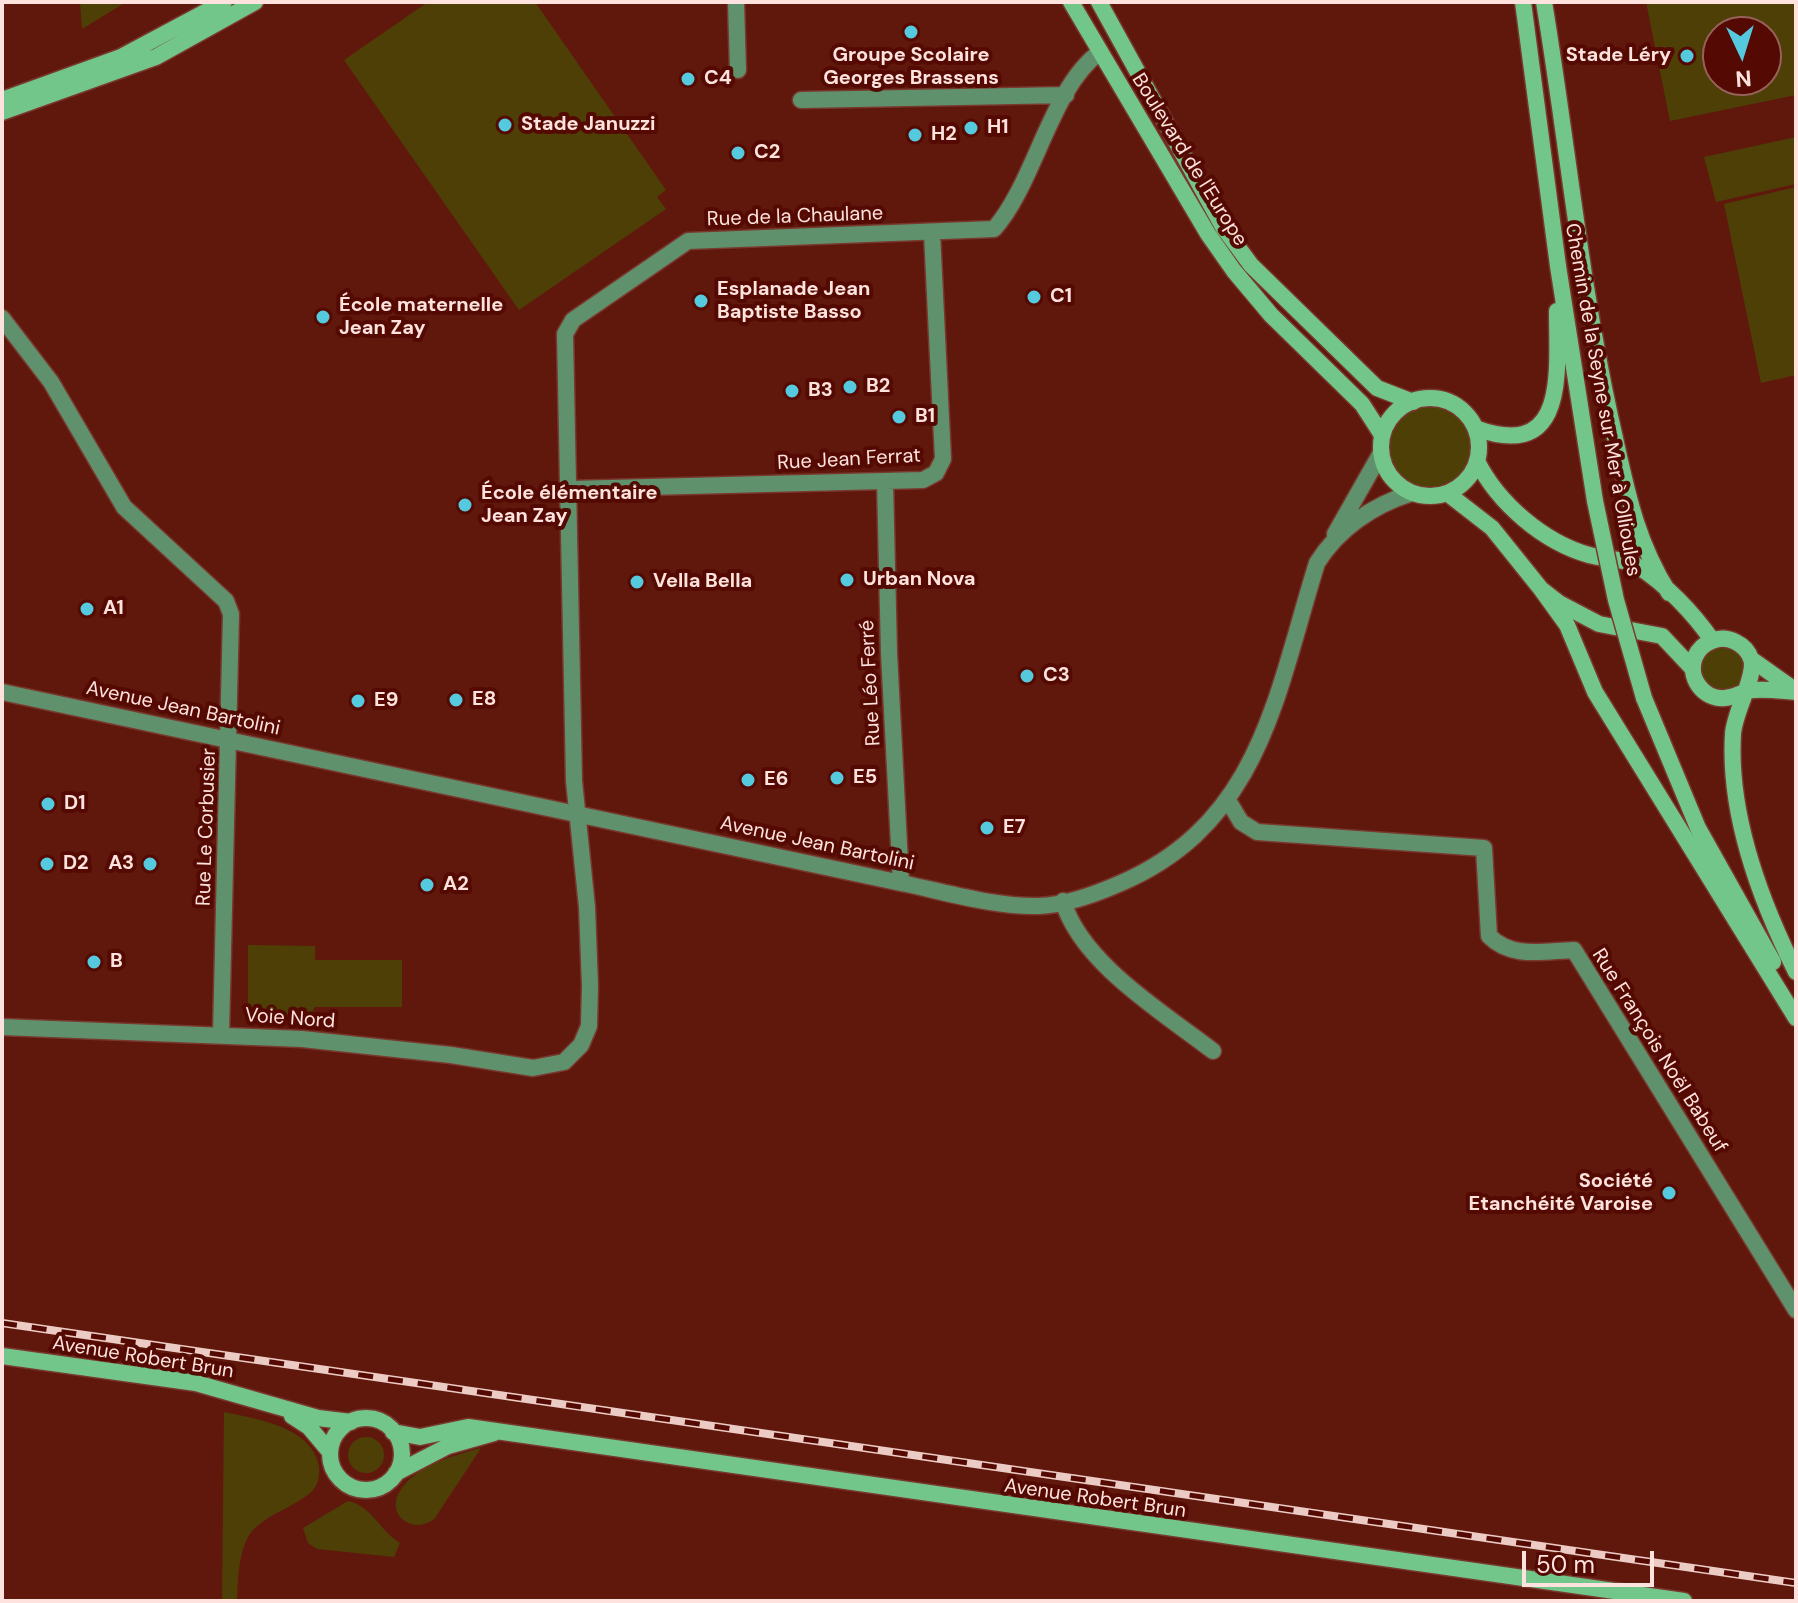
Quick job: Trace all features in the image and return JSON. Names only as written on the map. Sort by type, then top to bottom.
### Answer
[{"type":"street","points":[[2,100],[121,57],[224,2]]},
{"type":"street","points":[[2,112],[156,57],[255,2]]},
{"type":"street","points":[[736,2],[738,70]]},
{"type":"street","name":"Boulevard de l'Europe","points":[[1071,2],[1208,234],[1234,271],[1271,315],[1362,404],[1382,435]]},
{"type":"street","name":"Boulevard de l'Europe","points":[[1088,2],[1101,7],[1223,227],[1251,265],[1377,388],[1413,402]]},
{"type":"street","name":"Chemin de la Seyne sur Mer à Ollioules","points":[[1523,2],[1558,266],[1600,500],[1649,696],[1698,828],[1796,1006]]},
{"type":"street","points":[[1542,2],[1597,357],[1632,513],[1647,559],[1669,593]]},
{"type":"street","name":"Chemin de la Seyne sur Mer à Ollioules","points":[[1542,2],[1600,500]]},
{"type":"street","points":[[1100,52],[1120,43]]},
{"type":"street","name":"Rue de la Chaulane","points":[[570,1057],[586,1037],[590,1006],[587,907],[576,813],[565,334],[573,320],[688,241],[994,229],[1066,95],[1087,61],[1100,52]]},
{"type":"street","points":[[801,100],[1066,95]]},
{"type":"street","name":"Rue Jean Ferrat","points":[[570,489],[923,480],[936,473],[943,459],[932,233]]},
{"type":"street","points":[[1475,428],[1511,437],[1537,428],[1547,418],[1552,406],[1557,362],[1558,266]]},
{"type":"street","name":"Rue Le Corbusier","points":[[2,318],[51,382],[124,507],[226,601],[231,614],[221,1034]]},
{"type":"street","points":[[1426,399],[1449,403],[1467,416],[1475,428],[1477,461],[1466,481],[1447,493],[1435,496],[1412,493],[1391,477],[1381,453],[1382,435],[1393,415],[1413,402],[1426,399]]},
{"type":"street","points":[[1330,542],[1381,453]]},
{"type":"street","points":[[1477,461],[1508,504],[1547,535],[1589,555],[1638,566],[1669,593],[1712,640]]},
{"type":"street","name":"Rue Léo Ferré","points":[[885,481],[889,664],[901,883]]},
{"type":"street","name":"Avenue Jean Bartolini","points":[[2,692],[901,883],[1001,903],[1041,906],[1094,895],[1165,859],[1192,839],[1229,802],[1250,766],[1317,563],[1330,542],[1380,504],[1412,493]]},
{"type":"street","points":[[1447,493],[1492,528],[1567,625],[1595,692],[1796,1018]]},
{"type":"street","points":[[1541,589],[1578,615],[1599,624],[1662,636],[1693,669],[1699,687],[1715,697],[1734,696],[1743,691],[1796,692]]},
{"type":"street","points":[[1693,669],[1698,651],[1712,640],[1734,641],[1751,659],[1796,692]]},
{"type":"street","points":[[1751,659],[1752,676],[1743,691],[1733,732],[1738,800],[1764,899],[1796,972]]},
{"type":"street","name":"Chemin de la Seyne sur Mer à Ollioules","points":[[1649,696],[1735,880],[1796,980]]},
{"type":"street","name":"Rue François Noël Babeuf","points":[[1229,802],[1241,822],[1257,832],[1484,848],[1489,936],[1501,948],[1512,952],[1574,950],[1796,1310]]},
{"type":"street","points":[[1063,901],[1067,914],[1104,965],[1213,1051]]},
{"type":"street","name":"Voie Nord","points":[[2,1027],[221,1034],[407,1050],[533,1068],[570,1057]]},
{"type":"street","name":"Avenue Robert Brun","points":[[2,1356],[196,1383],[318,1418],[351,1422]]},
{"type":"street","name":"Avenue Robert Brun","points":[[277,1406],[309,1427],[330,1452]]},
{"type":"street","points":[[374,1420],[393,1432],[401,1452],[396,1473],[376,1489],[356,1489],[339,1478],[330,1452],[336,1434],[351,1422],[374,1420]]},
{"type":"street","name":"Avenue Robert Brun","points":[[393,1432],[420,1437],[468,1427],[500,1431],[1326,1553],[1684,1601]]},
{"type":"street","name":"Avenue Robert Brun","points":[[396,1473],[448,1446],[500,1431]]},
{"type":"shaded area","points":[[80,2],[126,2],[82,29]]},
{"type":"shaded area","name":"Stade Januzzi","points":[[428,2],[535,2],[666,190],[657,197],[666,209],[519,310],[344,60]]},
{"type":"shaded area","name":"Stade Léry","points":[[1646,2],[1796,2],[1796,95],[1670,121]]},
{"type":"shaded area","points":[[1796,137],[1796,184],[1716,202],[1704,157]]},
{"type":"shaded area","points":[[1796,187],[1796,375],[1761,383],[1724,204]]},
{"type":"shaded area","points":[[1430,398],[1449,402],[1464,413],[1475,428],[1479,447],[1475,466],[1464,481],[1449,492],[1430,496],[1411,492],[1396,481],[1385,466],[1381,447],[1385,428],[1396,413],[1411,402]]},
{"type":"shaded area","points":[[1712,640],[1747,651],[1743,691],[1706,693],[1694,660]]},
{"type":"shaded area","points":[[248,945],[315,946],[315,960],[402,960],[402,1007],[315,1007],[309,1017],[248,1017]]},
{"type":"shaded area","points":[[224,1412],[267,1422],[295,1434],[306,1442],[319,1466],[318,1481],[312,1491],[266,1519],[248,1537],[240,1564],[237,1601],[222,1601]]},
{"type":"shaded area","points":[[366,1437],[379,1442],[384,1455],[379,1468],[366,1473],[353,1468],[348,1455],[353,1442]]},
{"type":"shaded area","points":[[481,1448],[435,1518],[418,1525],[410,1524],[399,1515],[396,1500],[415,1475],[436,1463]]},
{"type":"shaded area","points":[[348,1501],[370,1513],[400,1543],[394,1557],[317,1549],[308,1543],[303,1528]]},
{"type":"railway","points":[[2,1323],[1796,1583]]},
{"type":"place","name":"Groupe Scolaire Georges Brassens","points":[[911,32]]},
{"type":"place","name":"Stade Léry","points":[[1687,56]]},
{"type":"place","name":"C4","points":[[688,79]]},
{"type":"place","name":"Stade Januzzi","points":[[505,125]]},
{"type":"place","name":"H1","points":[[971,128]]},
{"type":"place","name":"H2","points":[[915,135]]},
{"type":"place","name":"C2","points":[[738,153]]},
{"type":"place","name":"C1","points":[[1034,297]]},
{"type":"place","name":"Esplanade Jean Baptiste Basso","points":[[701,301]]},
{"type":"place","name":"École maternelle Jean Zay","points":[[323,317]]},
{"type":"place","name":"B2","points":[[850,387]]},
{"type":"place","name":"B3","points":[[792,391]]},
{"type":"place","name":"B1","points":[[899,417]]},
{"type":"place","name":"École élémentaire Jean Zay","points":[[465,505]]},
{"type":"place","name":"Urban Nova","points":[[847,580]]},
{"type":"place","name":"Vella Bella","points":[[637,582]]},
{"type":"place","name":"A1","points":[[87,609]]},
{"type":"place","name":"C3","points":[[1027,676]]},
{"type":"place","name":"E8","points":[[456,700]]},
{"type":"place","name":"E9","points":[[358,701]]},
{"type":"place","name":"E5","points":[[837,778]]},
{"type":"place","name":"E6","points":[[748,780]]},
{"type":"place","name":"D1","points":[[48,804]]},
{"type":"place","name":"E7","points":[[987,828]]},
{"type":"place","name":"D2","points":[[47,864]]},
{"type":"place","name":"A3","points":[[150,864]]},
{"type":"place","name":"A2","points":[[427,885]]},
{"type":"place","name":"B","points":[[94,962]]},
{"type":"place","name":"Société Etanchéité Varoise","points":[[1669,1193]]}]
